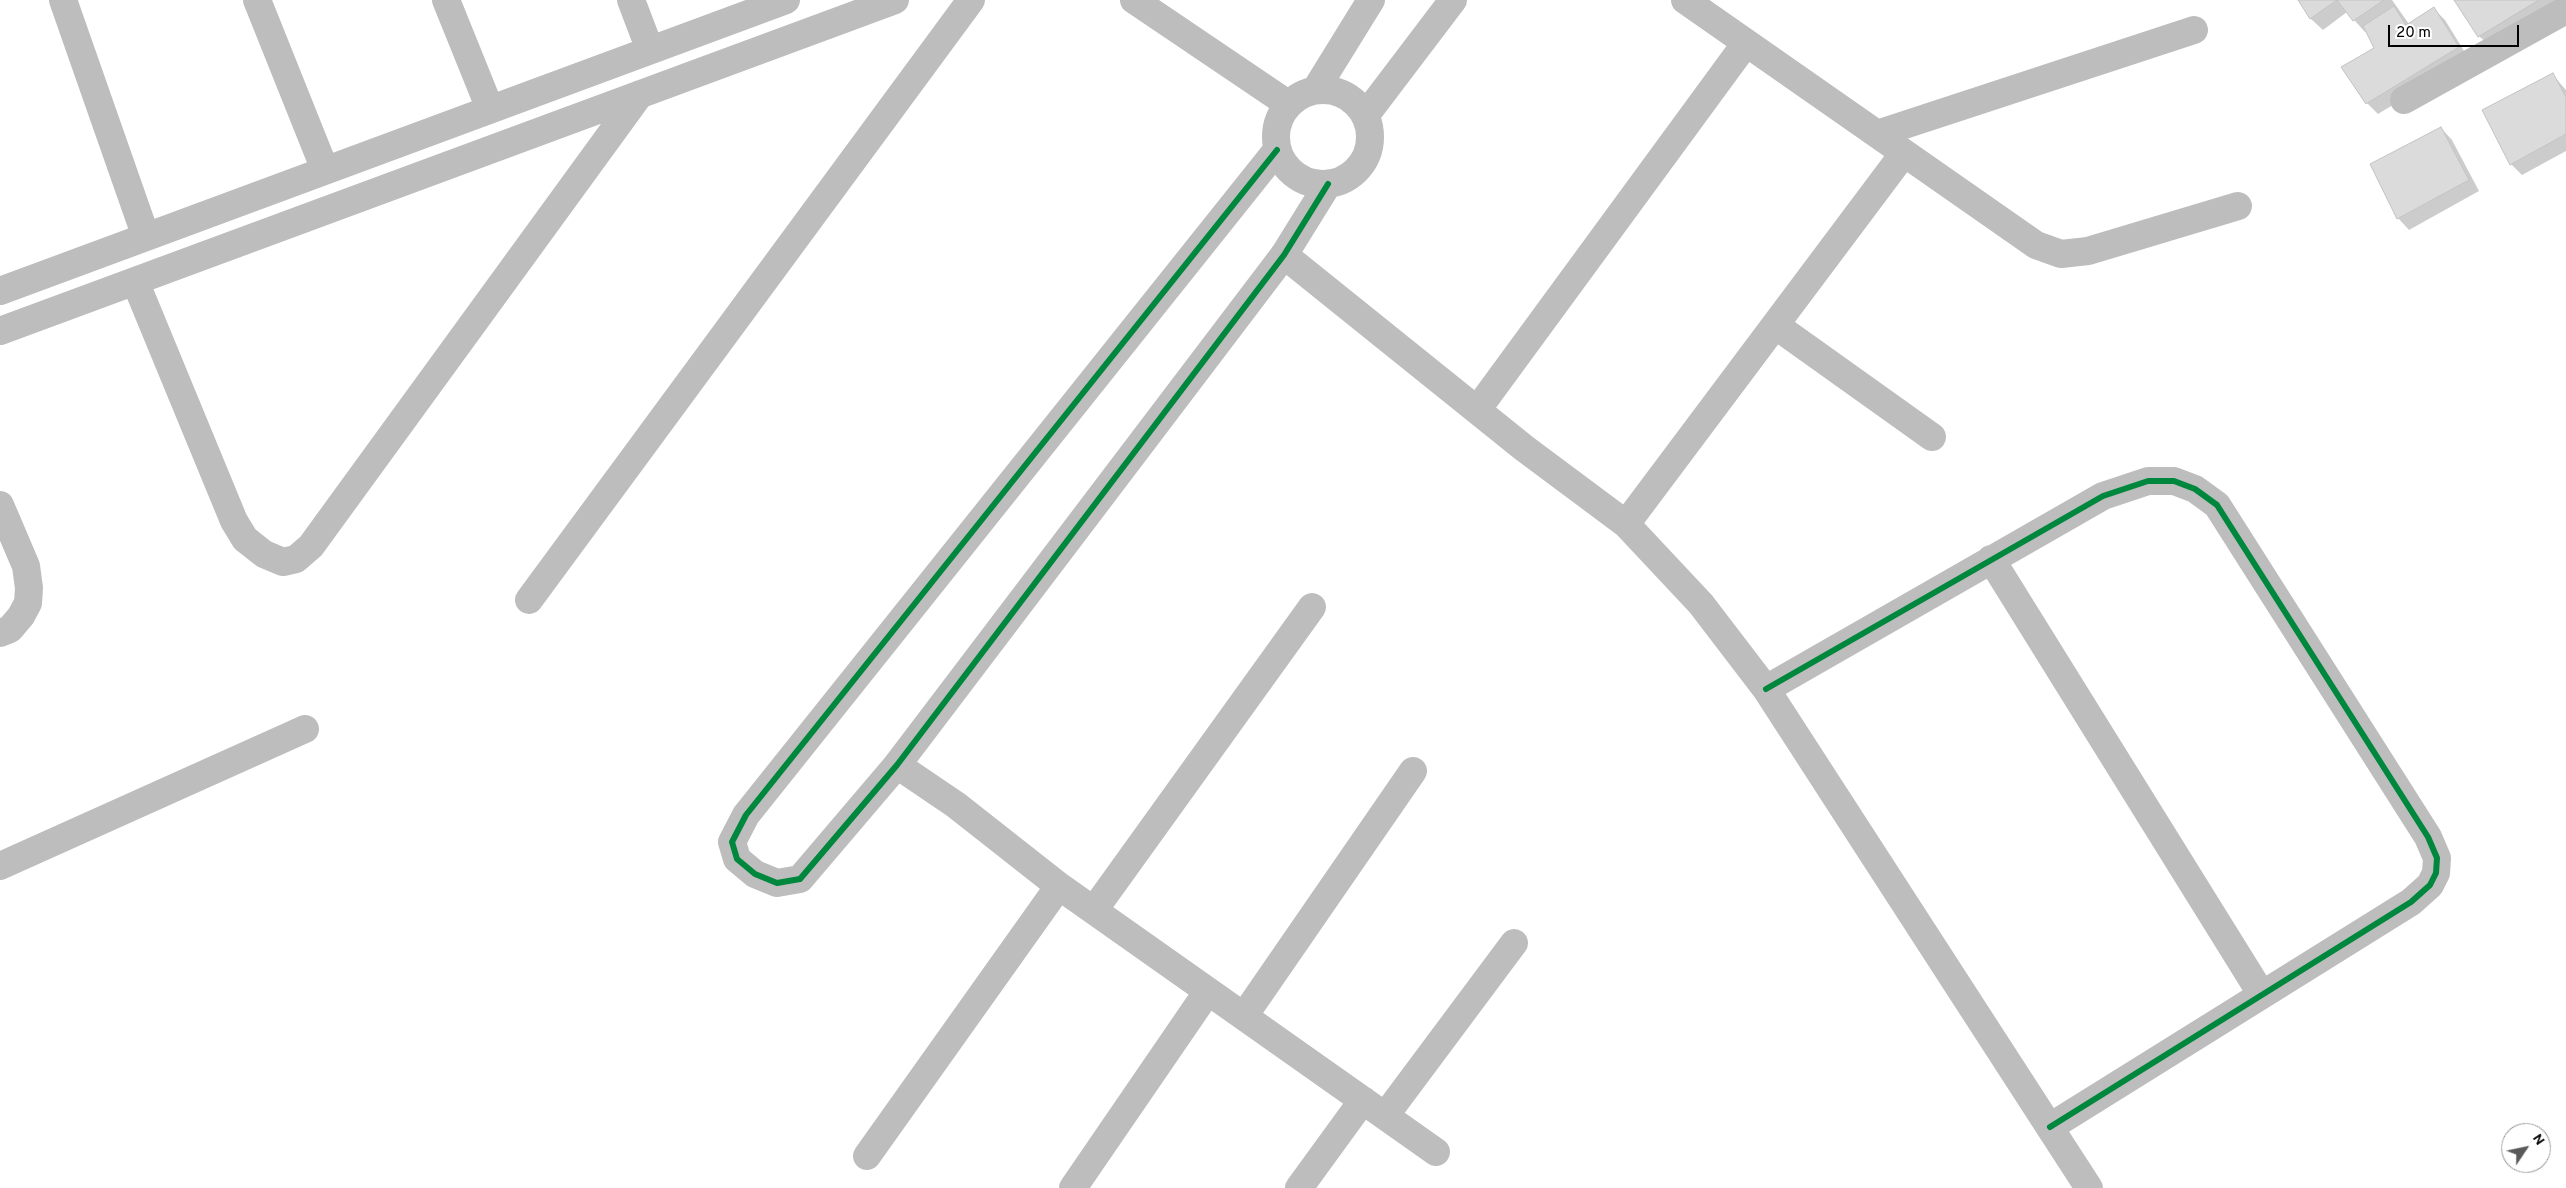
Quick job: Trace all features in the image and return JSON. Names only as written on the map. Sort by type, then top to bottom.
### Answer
[{"type":"street","points":[[62,0],[146,237]]},
{"type":"street","points":[[257,0],[326,170]]},
{"type":"street","points":[[446,0],[490,109]]},
{"type":"street","points":[[631,0],[650,50]]},
{"type":"street","points":[[0,291],[786,0]]},
{"type":"street","points":[[0,331],[895,0]]},
{"type":"street","points":[[529,600],[971,0]]},
{"type":"street","points":[[1134,0],[1288,104]]},
{"type":"street","points":[[1316,89],[1371,0]]},
{"type":"street","points":[[1365,116],[1453,0]]},
{"type":"street","points":[[1693,1],[1746,43],[2036,245],[2061,254],[2088,251],[2238,206]]},
{"type":"street","points":[[2404,100],[2566,10]]},
{"type":"street","points":[[1877,134],[2194,30]]},
{"type":"street","points":[[1477,410],[1746,43]]},
{"type":"street","points":[[1316,89],[1331,90],[1346,95],[1357,104],[1365,116],[1370,131],[1370,146],[1364,160],[1355,172],[1343,180],[1328,184],[1311,183],[1296,177],[1285,165],[1277,150],[1275,134],[1279,118],[1288,104],[1301,94],[1316,89]]},
{"type":"street","points":[[134,281],[234,522],[245,539],[264,554],[283,562],[296,559],[311,546],[640,94]]},
{"type":"street","points":[[1277,150],[746,815],[732,842],[737,859],[755,874],[777,884],[800,878],[897,765],[1284,255],[1328,184]]},
{"type":"street","points":[[1626,524],[1904,153]]},
{"type":"street","points":[[1284,255],[1477,410],[1626,524],[1701,604],[1766,689],[2089,1188]]},
{"type":"street","points":[[1776,325],[1932,437]]},
{"type":"street","points":[[1766,689],[2103,496],[2148,481],[2174,481],[2195,489],[2217,505],[2428,838],[2436,858],[2436,873],[2430,885],[2418,897],[2050,1127]]},
{"type":"street","points":[[0,505],[26,566],[29,588],[28,603],[21,616],[10,629],[0,633]]},
{"type":"street","points":[[1991,559],[2262,995]]},
{"type":"street","points":[[1094,910],[1312,607]]},
{"type":"street","points":[[0,866],[305,729]]},
{"type":"street","points":[[897,765],[956,805],[1059,886],[1436,1152]]},
{"type":"street","points":[[1244,1016],[1413,771]]},
{"type":"street","points":[[867,1156],[1059,886]]},
{"type":"street","points":[[1385,1116],[1514,943]]},
{"type":"street","points":[[1073,1188],[1208,991]]},
{"type":"street","points":[[1299,1188],[1363,1100]]},
{"type":"building","points":[[2298,0],[2337,0],[2310,19]]},
{"type":"building","points":[[2337,0],[2384,0],[2353,21]]},
{"type":"building","points":[[2454,0],[2539,0],[2478,37]]},
{"type":"building","points":[[2394,6],[2406,25],[2434,7],[2459,47],[2366,104],[2341,67],[2374,48],[2363,26]]},
{"type":"building","points":[[2553,73],[2566,97],[2566,134],[2510,165],[2482,110]]},
{"type":"building","points":[[2441,127],[2469,180],[2397,219],[2370,164]]},
{"type":"cycle path","points":[[1277,150],[746,815],[732,842],[737,859],[755,874],[777,883],[800,879],[897,765],[1284,255],[1328,184]]},
{"type":"cycle path","points":[[1766,689],[2103,496],[2148,481],[2174,481],[2195,489],[2217,505],[2428,837],[2437,858],[2436,873],[2430,885],[2411,902],[2050,1127]]}]
